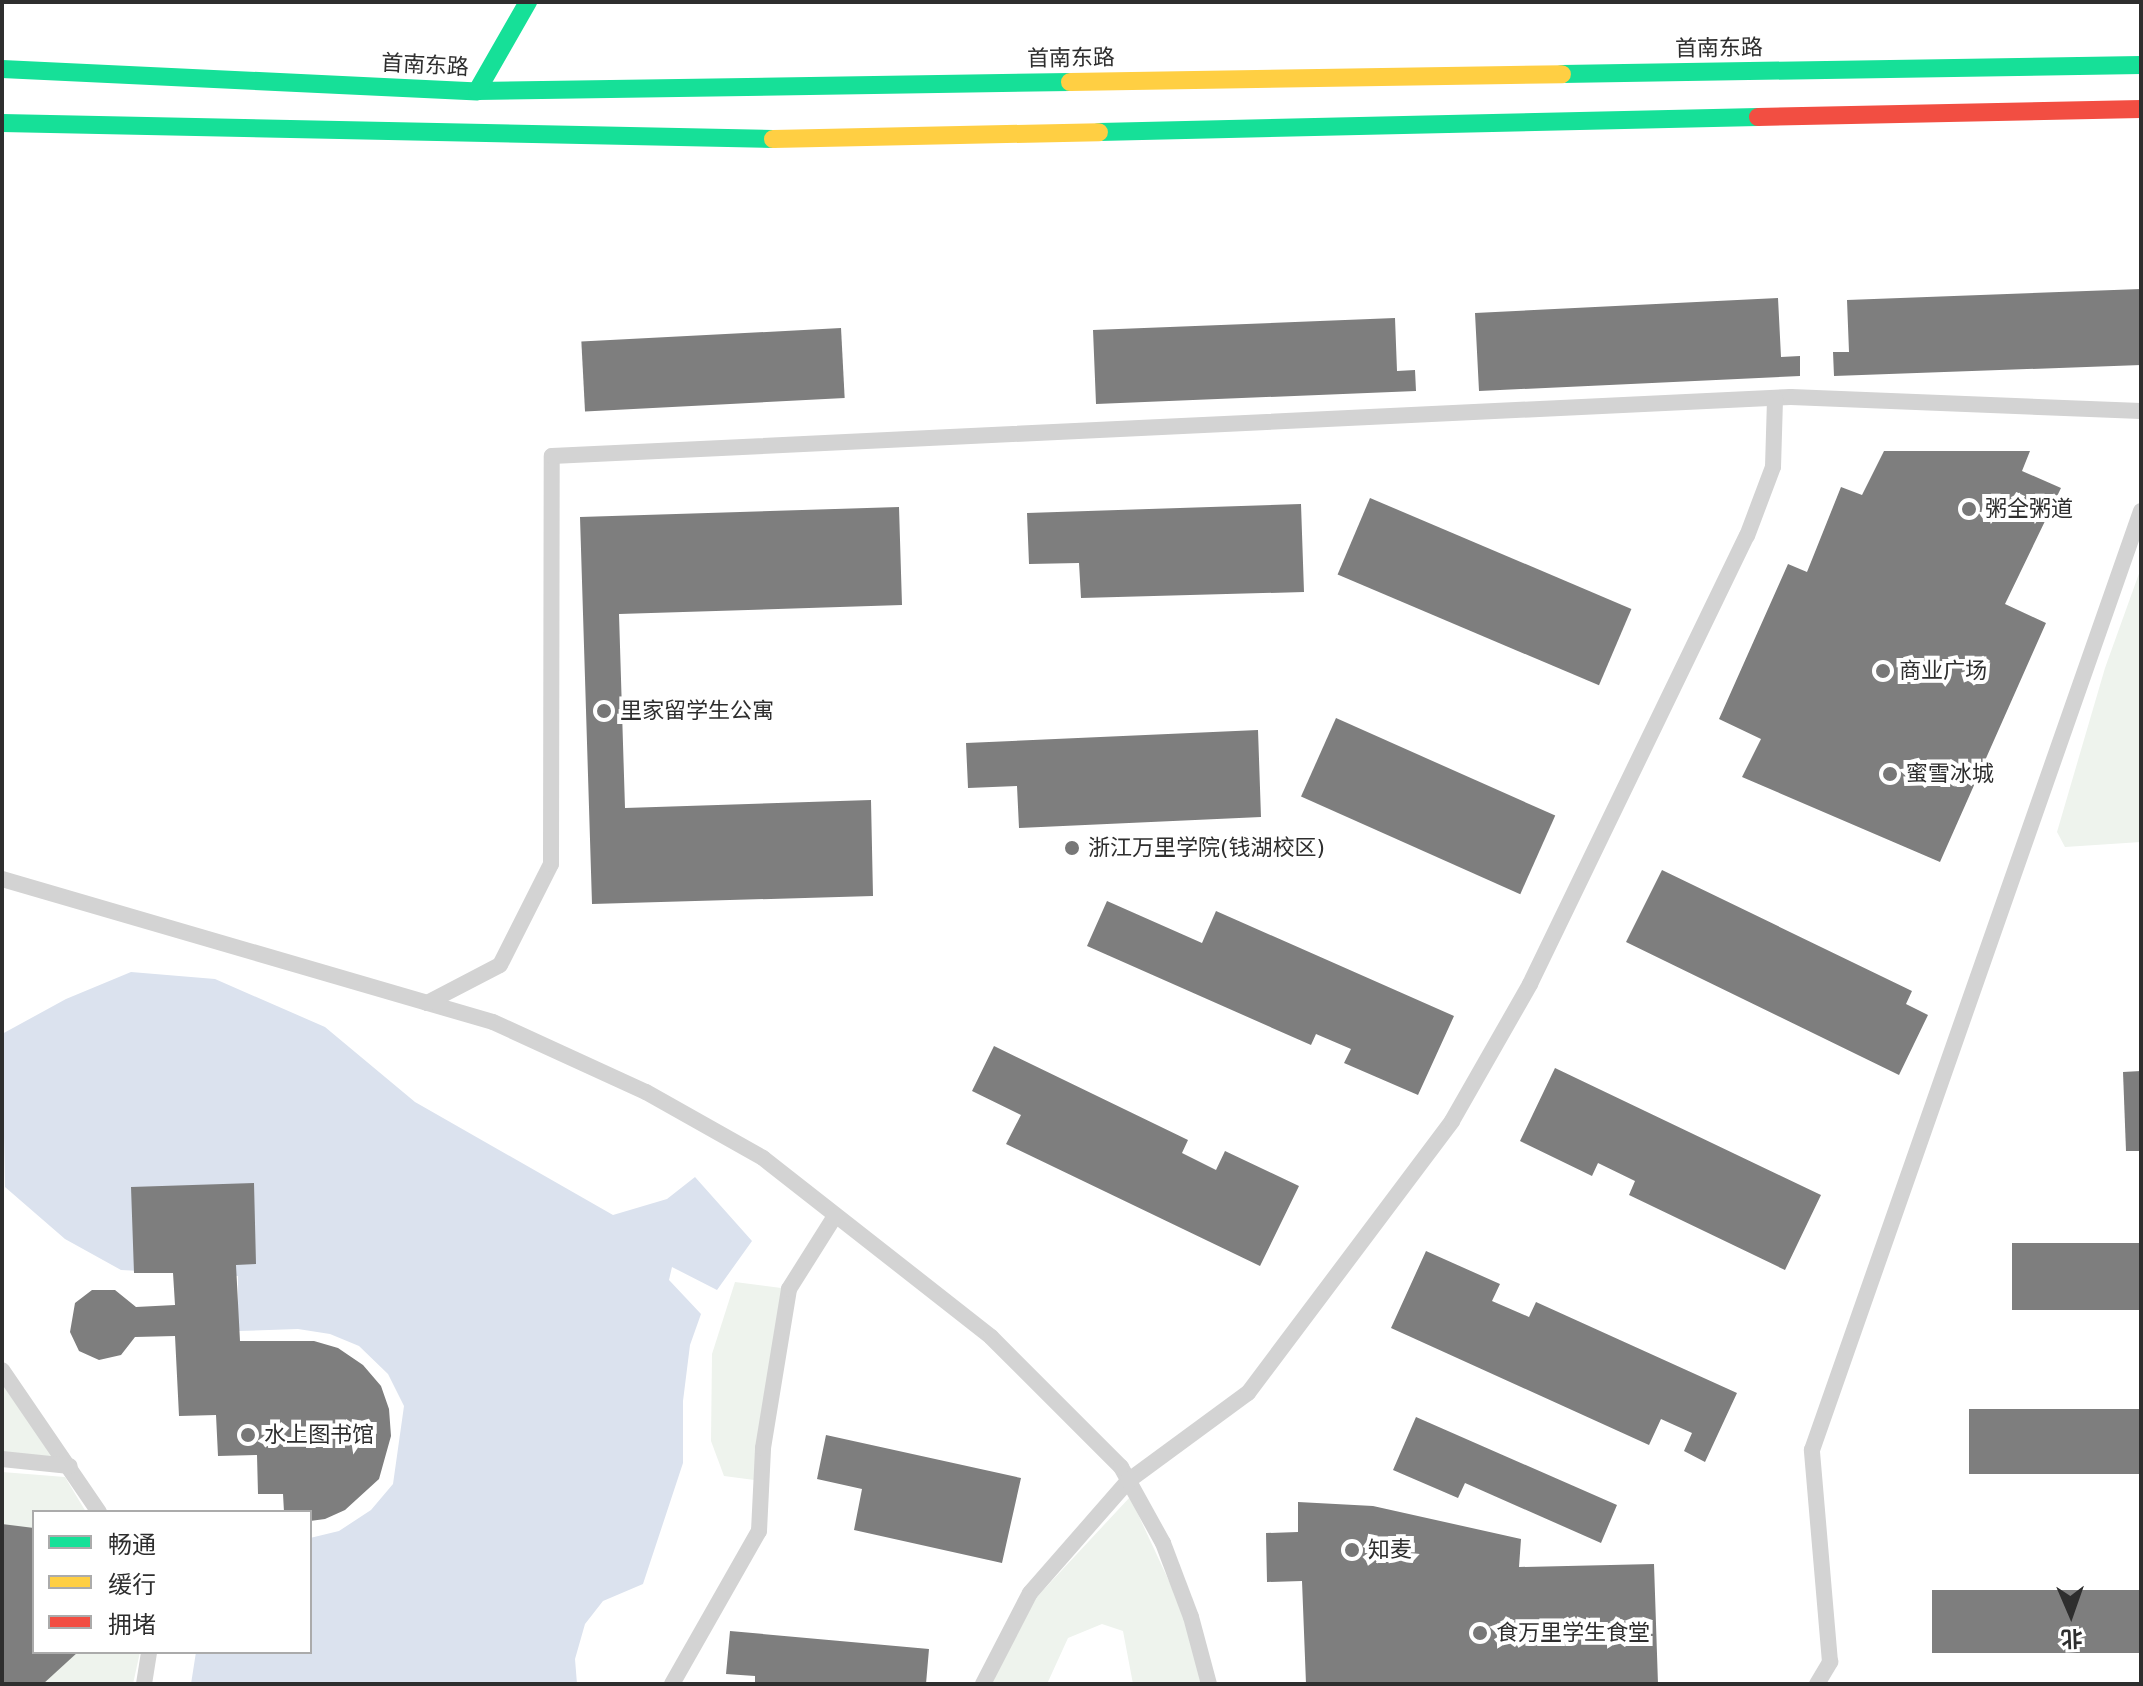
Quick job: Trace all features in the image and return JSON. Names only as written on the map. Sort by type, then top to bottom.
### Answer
[{"type":"main road","points":[[477,91],[528,2]]},
{"type":"main road","name":"首南东路","points":[[2,69],[477,91],[2141,65]]},
{"type":"main road","points":[[2,123],[760,139],[2141,109]]},
{"type":"lane","points":[[427,1003],[500,965],[551,864],[552,456],[1775,398],[2141,411]]},
{"type":"lane","points":[[983,1684],[1030,1593],[1128,1481],[1248,1393],[1452,1121],[1530,984],[1747,536],[1773,467],[1775,398]]},
{"type":"lane","points":[[1817,1684],[1830,1662],[1812,1450],[2141,511]]},
{"type":"lane","points":[[2,879],[493,1022],[646,1092],[763,1158],[991,1337],[1121,1467],[1163,1543],[1191,1617],[1209,1684]]},
{"type":"lane","points":[[672,1684],[759,1531],[763,1448],[789,1289],[835,1216]]},
{"type":"lane","points":[[2,1370],[98,1510]]},
{"type":"lane","points":[[2,1459],[70,1466]]},
{"type":"lane","points":[[144,1684],[149,1654]]},
{"type":"shaded area","points":[[2141,568],[2141,842],[2065,847],[2057,832],[2105,668]]},
{"type":"shaded area","points":[[131,972],[215,979],[325,1027],[415,1102],[613,1215],[667,1199],[695,1177],[752,1241],[717,1290],[672,1267],[669,1280],[701,1314],[690,1345],[683,1401],[683,1463],[643,1584],[603,1601],[585,1624],[575,1659],[577,1684],[191,1684],[196,1654],[312,1654],[312,1538],[339,1531],[371,1510],[393,1484],[404,1406],[388,1374],[359,1346],[330,1334],[298,1329],[238,1331],[238,1276],[121,1270],[65,1239],[5,1187],[2,1034],[66,999]]},
{"type":"shaded area","points":[[735,1282],[789,1289],[762,1481],[724,1476],[711,1441],[712,1354]]},
{"type":"shaded area","points":[[2,1370],[70,1466],[2,1459]]},
{"type":"shaded area","points":[[2,1472],[65,1477],[85,1510],[32,1510],[32,1654],[140,1654],[133,1684],[2,1684]]},
{"type":"shaded area","points":[[1130,1497],[1187,1620],[1202,1684],[1133,1684],[1123,1631],[1102,1624],[1068,1638],[1047,1684],[991,1684],[1035,1599]]},
{"type":"building","points":[[2141,289],[2141,365],[1834,376],[1833,352],[1849,352],[1847,300]]},
{"type":"building","points":[[1778,298],[1781,357],[1800,356],[1800,376],[1479,391],[1475,313]]},
{"type":"building","points":[[1395,318],[1397,371],[1415,370],[1416,391],[1096,404],[1093,330]]},
{"type":"building","points":[[841,328],[845,398],[585,412],[581,342]]},
{"type":"building","name":"商业广场","points":[[1884,451],[2030,451],[2022,471],[2061,488],[2005,604],[2046,623],[1940,862],[1742,777],[1761,739],[1719,719],[1788,564],[1807,572],[1841,487],[1862,495]]},
{"type":"building","points":[[1370,498],[1631,609],[1599,685],[1338,574]]},
{"type":"building","points":[[1301,504],[1304,592],[1081,598],[1079,563],[1029,564],[1027,513]]},
{"type":"building","points":[[899,507],[902,605],[619,614],[625,808],[871,800],[873,896],[592,904],[580,517]]},
{"type":"building","points":[[1336,718],[1555,816],[1520,894],[1301,797]]},
{"type":"building","points":[[1258,730],[1261,817],[1019,828],[1017,786],[968,788],[966,743]]},
{"type":"building","points":[[1662,870],[1912,991],[1906,1004],[1928,1015],[1899,1075],[1626,942]]},
{"type":"building","points":[[1107,901],[1202,943],[1216,911],[1454,1016],[1418,1095],[1344,1063],[1351,1049],[1316,1034],[1311,1045],[1087,946]]},
{"type":"building","points":[[994,1046],[1188,1140],[1182,1153],[1216,1170],[1225,1151],[1299,1186],[1260,1266],[1006,1144],[1021,1115],[972,1091]]},
{"type":"building","points":[[1555,1068],[1821,1195],[1785,1270],[1629,1195],[1635,1181],[1598,1163],[1592,1176],[1520,1141]]},
{"type":"building","points":[[2141,1071],[2141,1151],[2126,1151],[2123,1072]]},
{"type":"building","points":[[254,1183],[256,1264],[236,1265],[240,1341],[314,1341],[338,1348],[363,1365],[381,1386],[389,1409],[391,1436],[379,1479],[345,1510],[312,1521],[312,1510],[284,1510],[283,1494],[258,1494],[257,1455],[218,1456],[216,1415],[179,1416],[175,1336],[135,1337],[121,1355],[99,1360],[79,1351],[70,1332],[75,1303],[92,1290],[115,1290],[136,1307],[175,1305],[173,1273],[134,1273],[131,1187]]},
{"type":"building","points":[[2012,1243],[2141,1243],[2141,1310],[2012,1310]]},
{"type":"building","points":[[1426,1251],[1500,1284],[1492,1301],[1529,1317],[1536,1302],[1737,1393],[1705,1462],[1684,1451],[1692,1433],[1661,1419],[1649,1445],[1391,1328]]},
{"type":"building","points":[[1969,1409],[2141,1409],[2141,1474],[1969,1474]]},
{"type":"building","points":[[1416,1417],[1617,1505],[1601,1543],[1465,1483],[1458,1498],[1393,1470]]},
{"type":"building","points":[[826,1435],[1021,1478],[1002,1563],[854,1530],[862,1489],[817,1479]]},
{"type":"building","name":"食万里学生食堂","points":[[1298,1502],[1373,1506],[1521,1539],[1519,1567],[1654,1564],[1658,1684],[1306,1684],[1302,1581],[1267,1582],[1266,1533],[1298,1532]]},
{"type":"building","points":[[2,1524],[32,1528],[32,1654],[76,1654],[43,1684],[2,1684]]},
{"type":"building","points":[[1932,1590],[2141,1590],[2141,1653],[1932,1653]]},
{"type":"building","points":[[730,1631],[929,1649],[926,1684],[755,1684],[755,1676],[726,1674]]},
{"type":"traffic: fast","points":[[477,91],[528,2]]},
{"type":"traffic: fast","points":[[1562,74],[2141,65]]},
{"type":"traffic: fast","points":[[2,69],[477,91],[1070,82]]},
{"type":"traffic: fast","points":[[1099,132],[1758,117]]},
{"type":"traffic: fast","points":[[2,123],[773,139]]},
{"type":"traffic: slow","points":[[1070,82],[1562,74]]},
{"type":"traffic: slow","points":[[773,139],[1099,132]]},
{"type":"traffic: jam","points":[[1758,117],[2141,109]]},
{"type":"place","name":"粥全粥道","points":[[1969,509]]},
{"type":"place","name":"商业广场","points":[[1883,671]]},
{"type":"place","name":"里家留学生公寓","points":[[604,711]]},
{"type":"place","name":"蜜雪冰城","points":[[1890,774]]},
{"type":"place","name":"浙江万里学院(钱湖校区)","points":[[1072,848]]},
{"type":"place","name":"水上图书馆","points":[[248,1435]]},
{"type":"place","name":"知麦","points":[[1352,1550]]},
{"type":"place","name":"食万里学生食堂","points":[[1480,1633]]}]
